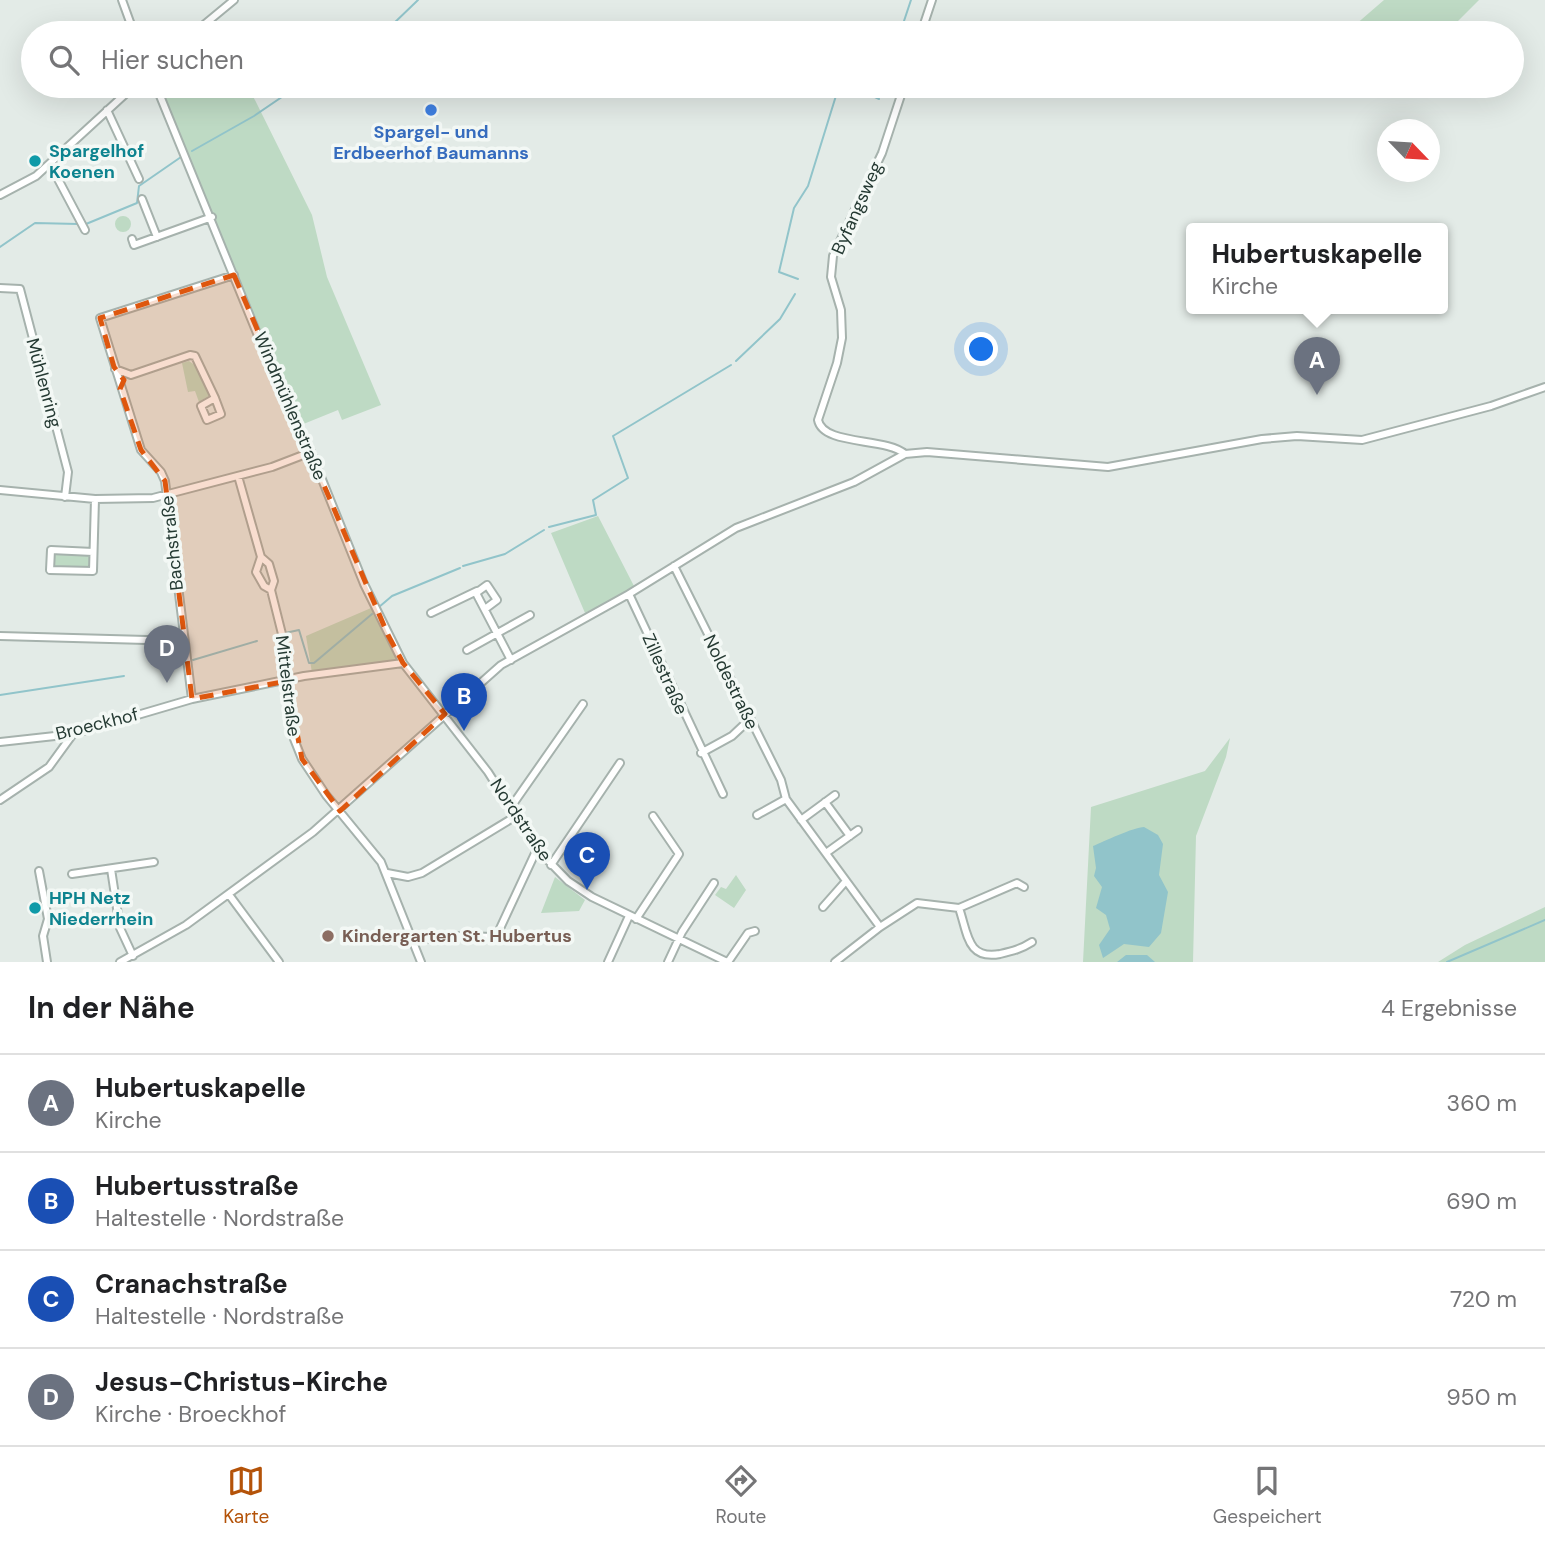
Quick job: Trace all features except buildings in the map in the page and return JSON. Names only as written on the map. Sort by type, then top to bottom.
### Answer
[{"type":"street","points":[[122,0],[130,21]]},
{"type":"street","points":[[209,21],[234,0]]},
{"type":"street","points":[[925,21],[932,0]]},
{"type":"street","points":[[0,195],[21,186],[50,164],[120,98]]},
{"type":"street","name":"Windmühlenstraße","points":[[161,98],[212,217],[283,397],[311,452],[365,584],[403,663],[445,714]]},
{"type":"street","name":"Byfangsweg","points":[[900,98],[882,153],[833,256],[831,277],[841,310],[842,338],[837,363],[818,420],[822,429],[830,434],[886,446],[905,454]]},
{"type":"street","points":[[107,110],[139,179]]},
{"type":"street","points":[[50,164],[85,230]]},
{"type":"street","points":[[142,199],[157,237]]},
{"type":"street","points":[[132,239],[134,245],[212,217]]},
{"type":"street","name":"Bachstraße","points":[[192,699],[183,641],[168,496],[161,472],[141,450],[100,318],[234,275]]},
{"type":"street","name":"Mühlenring","points":[[0,288],[20,289],[68,472],[65,496]]},
{"type":"street","points":[[114,367],[121,373],[131,374],[190,355],[195,356],[215,398]]},
{"type":"street","points":[[120,389],[131,374]]},
{"type":"street","points":[[120,962],[159,943],[230,896],[340,811],[445,714],[511,660],[629,594],[736,528],[854,482],[905,454],[961,455],[1108,467],[1262,439],[1297,436],[1362,440],[1491,406],[1545,387]]},
{"type":"street","points":[[886,446],[890,461]]},
{"type":"street","points":[[0,490],[95,499],[168,496],[291,461],[311,452]]},
{"type":"street","name":"Mittelstraße","points":[[238,476],[261,557],[269,564],[274,580],[271,590],[282,634],[291,727],[302,759],[387,873],[421,962]]},
{"type":"street","points":[[93,552],[51,550],[50,570],[93,571],[95,499]]},
{"type":"street","name":"Mittelstraße","points":[[261,557],[256,572],[264,586],[271,590]]},
{"type":"street","name":"Noldestraße","points":[[674,566],[781,780],[786,799],[880,926]]},
{"type":"street","points":[[431,613],[488,586],[497,600],[485,609]]},
{"type":"street","points":[[477,591],[511,660]]},
{"type":"street","name":"Zillestraße","points":[[629,594],[701,753],[723,794]]},
{"type":"street","points":[[467,650],[530,615]]},
{"type":"street","points":[[0,636],[183,641]]},
{"type":"street","name":"Broeckhof","points":[[0,742],[74,734],[192,699],[403,663]]},
{"type":"street","points":[[512,807],[583,704]]},
{"type":"street","name":"Nordstraße","points":[[445,714],[512,807],[537,849],[551,865],[585,894],[727,962]]},
{"type":"street","points":[[701,753],[732,736],[749,720]]},
{"type":"street","points":[[0,800],[49,767],[74,734]]},
{"type":"street","points":[[551,865],[620,764]]},
{"type":"street","points":[[801,820],[835,795]]},
{"type":"street","points":[[757,816],[786,799]]},
{"type":"street","points":[[825,803],[850,835]]},
{"type":"street","points":[[387,873],[408,877],[422,873],[516,816]]},
{"type":"street","points":[[608,962],[632,917],[679,854],[653,816]]},
{"type":"street","points":[[826,853],[858,830]]},
{"type":"street","points":[[454,936],[496,936],[537,849]]},
{"type":"street","points":[[72,874],[154,862]]},
{"type":"street","points":[[111,869],[120,928],[133,956]]},
{"type":"street","points":[[39,871],[48,919],[43,936],[47,962]]},
{"type":"street","points":[[822,906],[846,881]]},
{"type":"street","points":[[668,962],[678,940],[714,883]]},
{"type":"street","points":[[835,962],[880,926],[917,903],[959,908],[1017,883],[1024,887]]},
{"type":"street","points":[[230,896],[279,962]]},
{"type":"street","points":[[959,908],[973,949],[978,954],[986,957],[1019,950],[1032,942]]},
{"type":"street","points":[[727,962],[748,933],[755,931]]},
{"type":"street","points":[[411,939],[442,939]]},
{"type":"highlighted area","points":[[234,275],[388,635],[403,663],[445,714],[340,811],[302,759],[287,681],[192,699],[165,481],[141,450],[120,389],[124,380],[114,367],[100,318]]},
{"type":"green space","points":[[1384,0],[1479,0],[1458,21],[1360,21]]},
{"type":"green space","points":[[163,98],[254,98],[312,215],[327,277],[381,405],[342,420],[338,410],[301,425],[283,397]]},
{"type":"green space","points":[[120,216],[126,216],[131,224],[129,230],[120,232],[115,227],[115,221]]},
{"type":"green space","points":[[189,361],[196,366],[210,395],[199,402],[195,391],[188,392],[182,363]]},
{"type":"green space","points":[[598,516],[635,588],[585,613],[551,533]]},
{"type":"green space","points":[[53,553],[90,555],[90,569],[52,568]]},
{"type":"green space","points":[[371,608],[398,661],[312,673],[306,636]]},
{"type":"green space","points":[[1230,738],[1226,757],[1196,836],[1193,962],[1083,962],[1091,807],[1205,771]]},
{"type":"green space","points":[[736,875],[746,890],[734,908],[715,895],[721,887],[726,889]]},
{"type":"green space","points":[[555,877],[585,900],[579,911],[541,913]]},
{"type":"green space","points":[[1545,907],[1545,962],[1438,962],[1465,945]]},
{"type":"water","points":[[1144,827],[1158,835],[1163,844],[1159,875],[1168,892],[1161,933],[1149,947],[1124,944],[1103,958],[1099,945],[1110,929],[1106,915],[1096,908],[1102,887],[1094,876],[1096,868],[1093,846]]},
{"type":"water","points":[[1126,955],[1147,955],[1155,962],[1117,962]]},
{"type":"waterway","points":[[396,21],[418,0]]},
{"type":"waterway","points":[[904,21],[911,0]]},
{"type":"waterway","points":[[192,151],[280,98]]},
{"type":"waterway","points":[[798,279],[779,272],[794,208],[808,186],[835,98]]},
{"type":"waterway","points":[[86,224],[137,203],[139,186],[181,157]]},
{"type":"waterway","points":[[0,247],[35,223],[78,224]]},
{"type":"waterway","points":[[736,361],[780,319],[795,294]]},
{"type":"waterway","points":[[549,527],[596,515],[593,500],[628,478],[613,436],[731,365]]},
{"type":"waterway","points":[[463,566],[505,554],[544,530]]},
{"type":"waterway","points":[[379,607],[392,596],[460,568]]},
{"type":"waterway","points":[[285,633],[299,630],[309,663],[314,663],[372,614]]},
{"type":"waterway","points":[[193,660],[257,641]]},
{"type":"waterway","points":[[0,695],[124,676]]},
{"type":"waterway","points":[[1447,962],[1545,920]]},
{"type":"place","name":"Spargel- und Erdbeerhof Baumanns","points":[[431,110]]},
{"type":"place","name":"Spargelhof Koenen","points":[[35,161]]},
{"type":"place","name":"Hubertuskapelle","points":[[1317,395]]},
{"type":"place","name":"Jesus-Christus-Kirche","points":[[167,683]]},
{"type":"place","name":"Hubertusstraße","points":[[464,731]]},
{"type":"place","name":"Cranachstraße","points":[[587,890]]},
{"type":"place","name":"HPH Netz Niederrhein","points":[[35,908]]},
{"type":"place","name":"Kindergarten St. Hubertus","points":[[328,936]]}]
